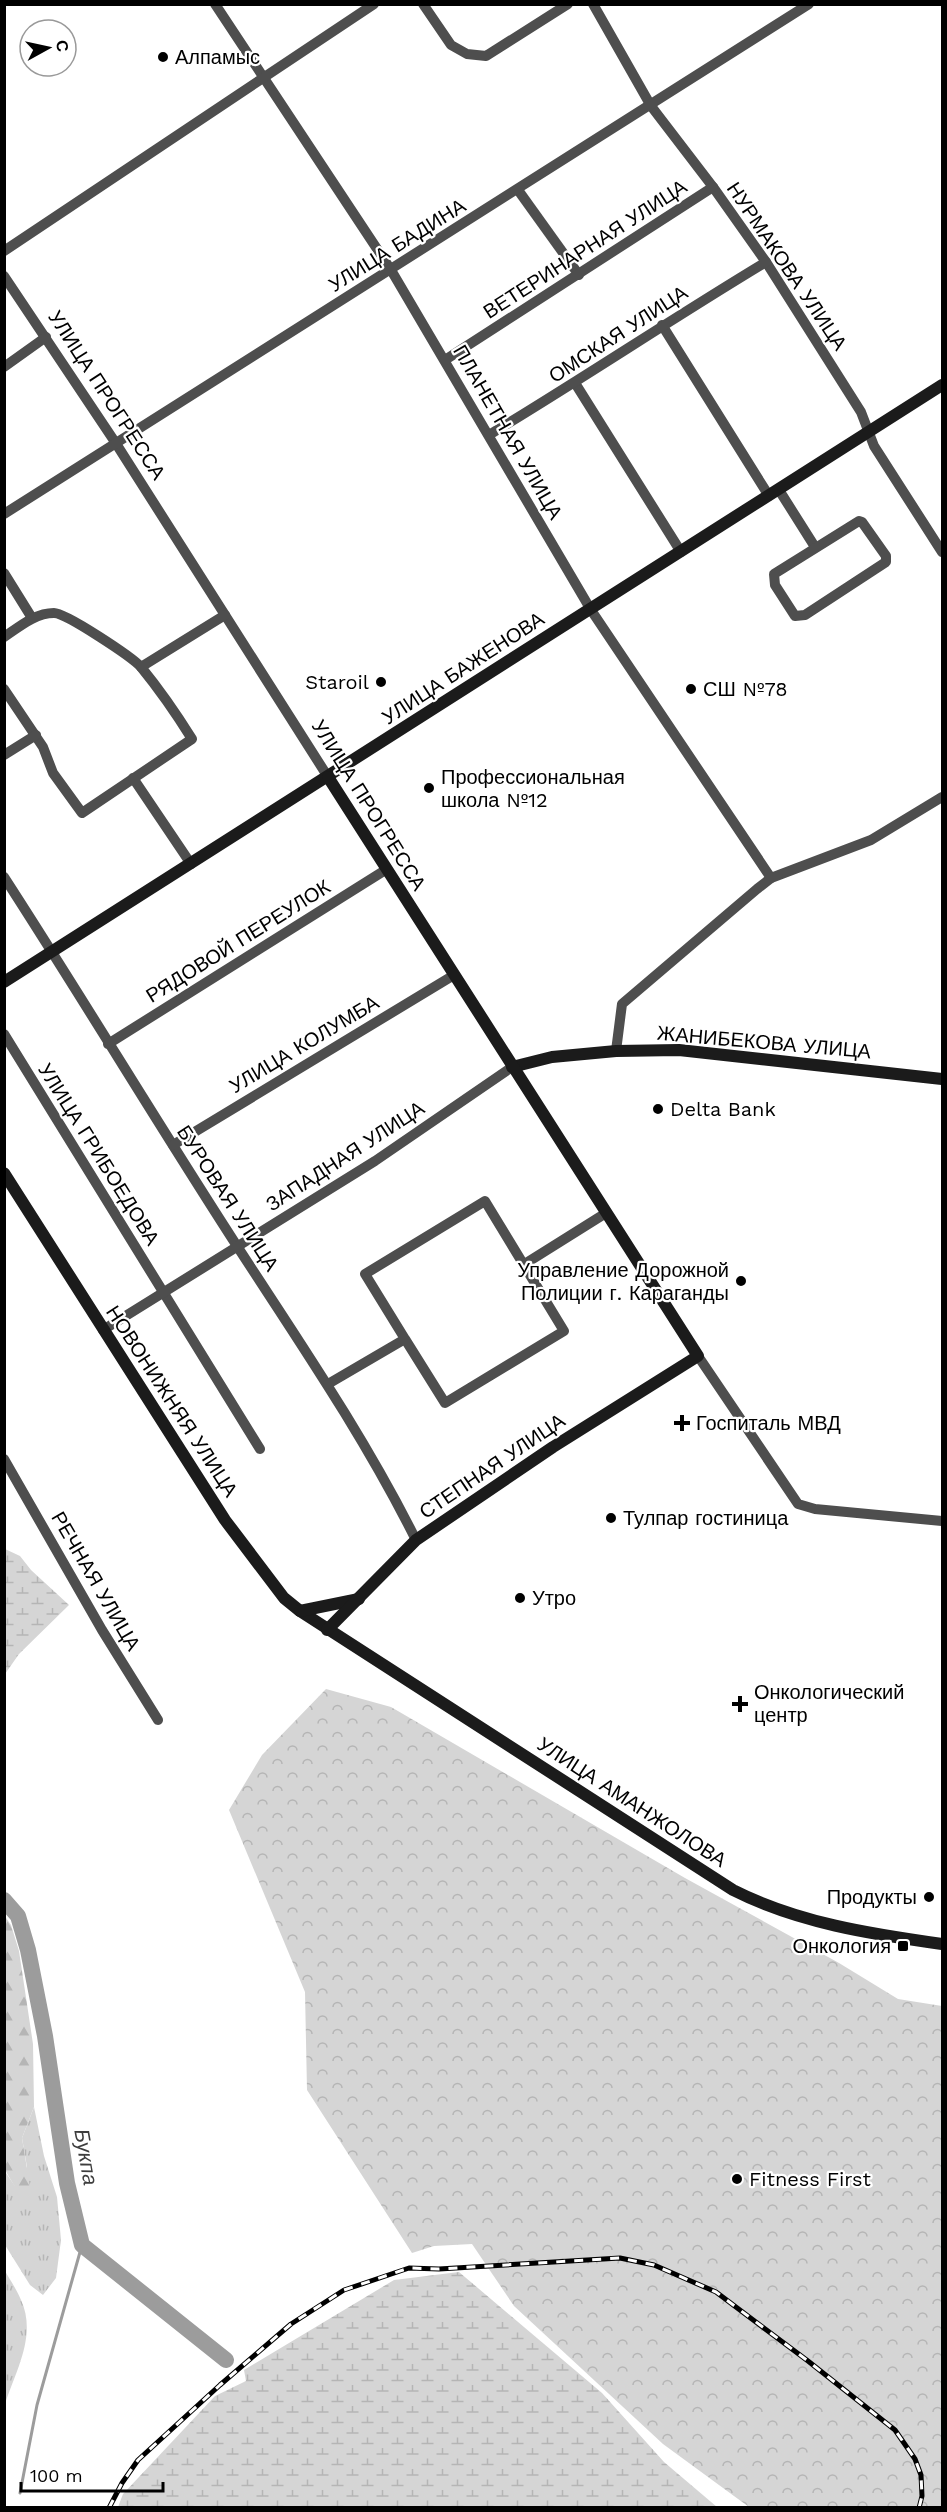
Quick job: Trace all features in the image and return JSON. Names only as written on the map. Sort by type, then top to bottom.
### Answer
[{"type":"main road","name":"УЛИЦА БАЖЕНОВА","points":[[4,982],[942,385]]},
{"type":"main road","name":"УЛИЦА ПРОГРЕССА","points":[[328,777],[698,1356]]},
{"type":"main road","name":"ЖАНИБЕКОВА УЛИЦА","points":[[512,1067],[552,1057],[616,1051],[679,1050],[942,1079]]},
{"type":"main road","name":"НОВОНИЖНЯЯ УЛИЦА","points":[[4,1173],[225,1520],[284,1598],[327,1630]]},
{"type":"main road","name":"СТЕПНАЯ УЛИЦА","points":[[327,1630],[416,1540],[553,1448],[698,1356]]},
{"type":"main road","points":[[300,1611],[360,1599]]},
{"type":"main road","name":"УЛИЦА АМАНЖОЛОВА","points":[[327,1630],[566,1781],[705,1874],[743,1895],[785,1912],[838,1927],[942,1944]]},
{"type":"street","name":"ПЛАНЕТНАЯ УЛИЦА","points":[[214,4],[391,270],[591,610],[771,878]]},
{"type":"street","points":[[4,251],[374,4]]},
{"type":"street","points":[[423,4],[451,45],[467,54],[486,56],[568,4]]},
{"type":"street","name":"НУРМАКОВА УЛИЦА","points":[[593,4],[651,106],[713,187],[766,262],[861,412],[874,446],[942,552]]},
{"type":"street","name":"УЛИЦА БАДИНА","points":[[4,514],[809,4]]},
{"type":"street","name":"ВЕТЕРИНАРНАЯ УЛИЦА","points":[[445,360],[579,276],[713,187]]},
{"type":"street","points":[[518,190],[579,276]]},
{"type":"street","name":"ОМСКАЯ УЛИЦА","points":[[489,435],[766,262]]},
{"type":"street","name":"УЛИЦА ПРОГРЕССА","points":[[4,276],[115,442],[328,777]]},
{"type":"street","points":[[662,325],[774,493],[815,547]]},
{"type":"street","points":[[4,367],[46,338]]},
{"type":"street","points":[[575,383],[681,552]]},
{"type":"street","points":[[861,521],[887,559],[805,615],[798,617],[775,585],[774,574],[815,547],[861,521]]},
{"type":"street","points":[[4,573],[32,618]]},
{"type":"street","points":[[4,637],[32,618],[56,613],[75,621],[141,667],[192,739],[82,813],[53,773],[36,735],[4,689]]},
{"type":"street","points":[[141,667],[225,615]]},
{"type":"street","points":[[4,755],[36,735]]},
{"type":"street","points":[[133,778],[191,864]]},
{"type":"street","points":[[616,1051],[618,1017],[622,1004],[771,878],[871,840],[942,797]]},
{"type":"street","name":"РЯДОВОЙ ПЕРЕУЛОК","points":[[108,1044],[387,869]]},
{"type":"street","name":"БУРОВАЯ УЛИЦА","points":[[4,877],[237,1246],[328,1384],[376,1463],[416,1540]]},
{"type":"street","name":"УЛИЦА КОЛУМБА","points":[[173,1145],[454,975]]},
{"type":"street","name":"УЛИЦА ГРИБОЕДОВА","points":[[4,1034],[260,1449]]},
{"type":"street","name":"ЗАПАДНАЯ УЛИЦА","points":[[103,1330],[375,1161],[512,1067]]},
{"type":"street","points":[[486,1201],[564,1331],[507,1368],[445,1403],[405,1339],[365,1274],[486,1201]]},
{"type":"street","points":[[524,1265],[606,1213]]},
{"type":"street","points":[[328,1384],[405,1339]]},
{"type":"street","points":[[698,1356],[798,1504],[815,1509],[942,1521]]},
{"type":"street","name":"РЕЧНАЯ УЛИЦА","points":[[4,1459],[102,1630],[158,1720]]},
{"type":"green space","points":[[5,1549],[20,1556],[31,1570],[69,1605],[19,1654],[5,1674]]},
{"type":"green space","points":[[326,1689],[391,1707],[898,1999],[942,2006],[942,2507],[749,2507],[663,2444],[514,2306],[472,2244],[434,2246],[412,2253],[307,2090],[305,1992],[229,1810],[262,1755]]},
{"type":"green space","points":[[4,1915],[11,1925],[19,1951],[33,2044],[34,2107],[22,2138],[30,2187],[15,2187],[5,2170]]},
{"type":"green space","points":[[34,2107],[44,2156],[57,2197],[61,2240],[56,2278],[43,2295],[30,2285],[5,2245],[4,2170],[15,2186],[27,2167],[22,2138]]},
{"type":"green space","points":[[5,2271],[21,2300],[27,2326],[23,2352],[5,2404]]},
{"type":"green space","points":[[459,2272],[602,2393],[664,2462],[717,2507],[118,2507],[123,2494],[215,2396],[246,2381],[244,2370],[394,2280]]},
{"type":"waterway","name":"Букпа","points":[[4,1900],[18,1916],[28,1950],[45,2036],[67,2183],[82,2245],[226,2360]]},
{"type":"waterway","points":[[20,2493],[37,2405],[82,2245]]},
{"type":"railway","points":[[109,2508],[122,2483],[138,2460],[291,2324],[344,2290],[409,2268],[439,2269],[620,2258],[654,2265],[716,2292],[895,2430],[915,2459],[921,2475],[922,2496],[919,2508]]},
{"type":"place","name":"Алпамыс","points":[[163,57]]},
{"type":"place","name":"Staroil","points":[[381,682]]},
{"type":"place","name":"СШ №78","points":[[691,689]]},
{"type":"place","name":"Профессиональная школа №12","points":[[429,788]]},
{"type":"place","name":"Delta Bank","points":[[658,1109]]},
{"type":"place","name":"Управление Дорожной Полиции г. Караганды","points":[[741,1281]]},
{"type":"place","name":"Госпиталь МВД","points":[[682,1423]]},
{"type":"place","name":"Тулпар гостиница","points":[[611,1518]]},
{"type":"place","name":"Утро","points":[[520,1598]]},
{"type":"place","name":"Онкологический центр","points":[[740,1704]]},
{"type":"place","name":"Продукты","points":[[929,1897]]},
{"type":"place","name":"Онкология","points":[[903,1946]]},
{"type":"place","name":"Fitness First","points":[[737,2179]]}]
